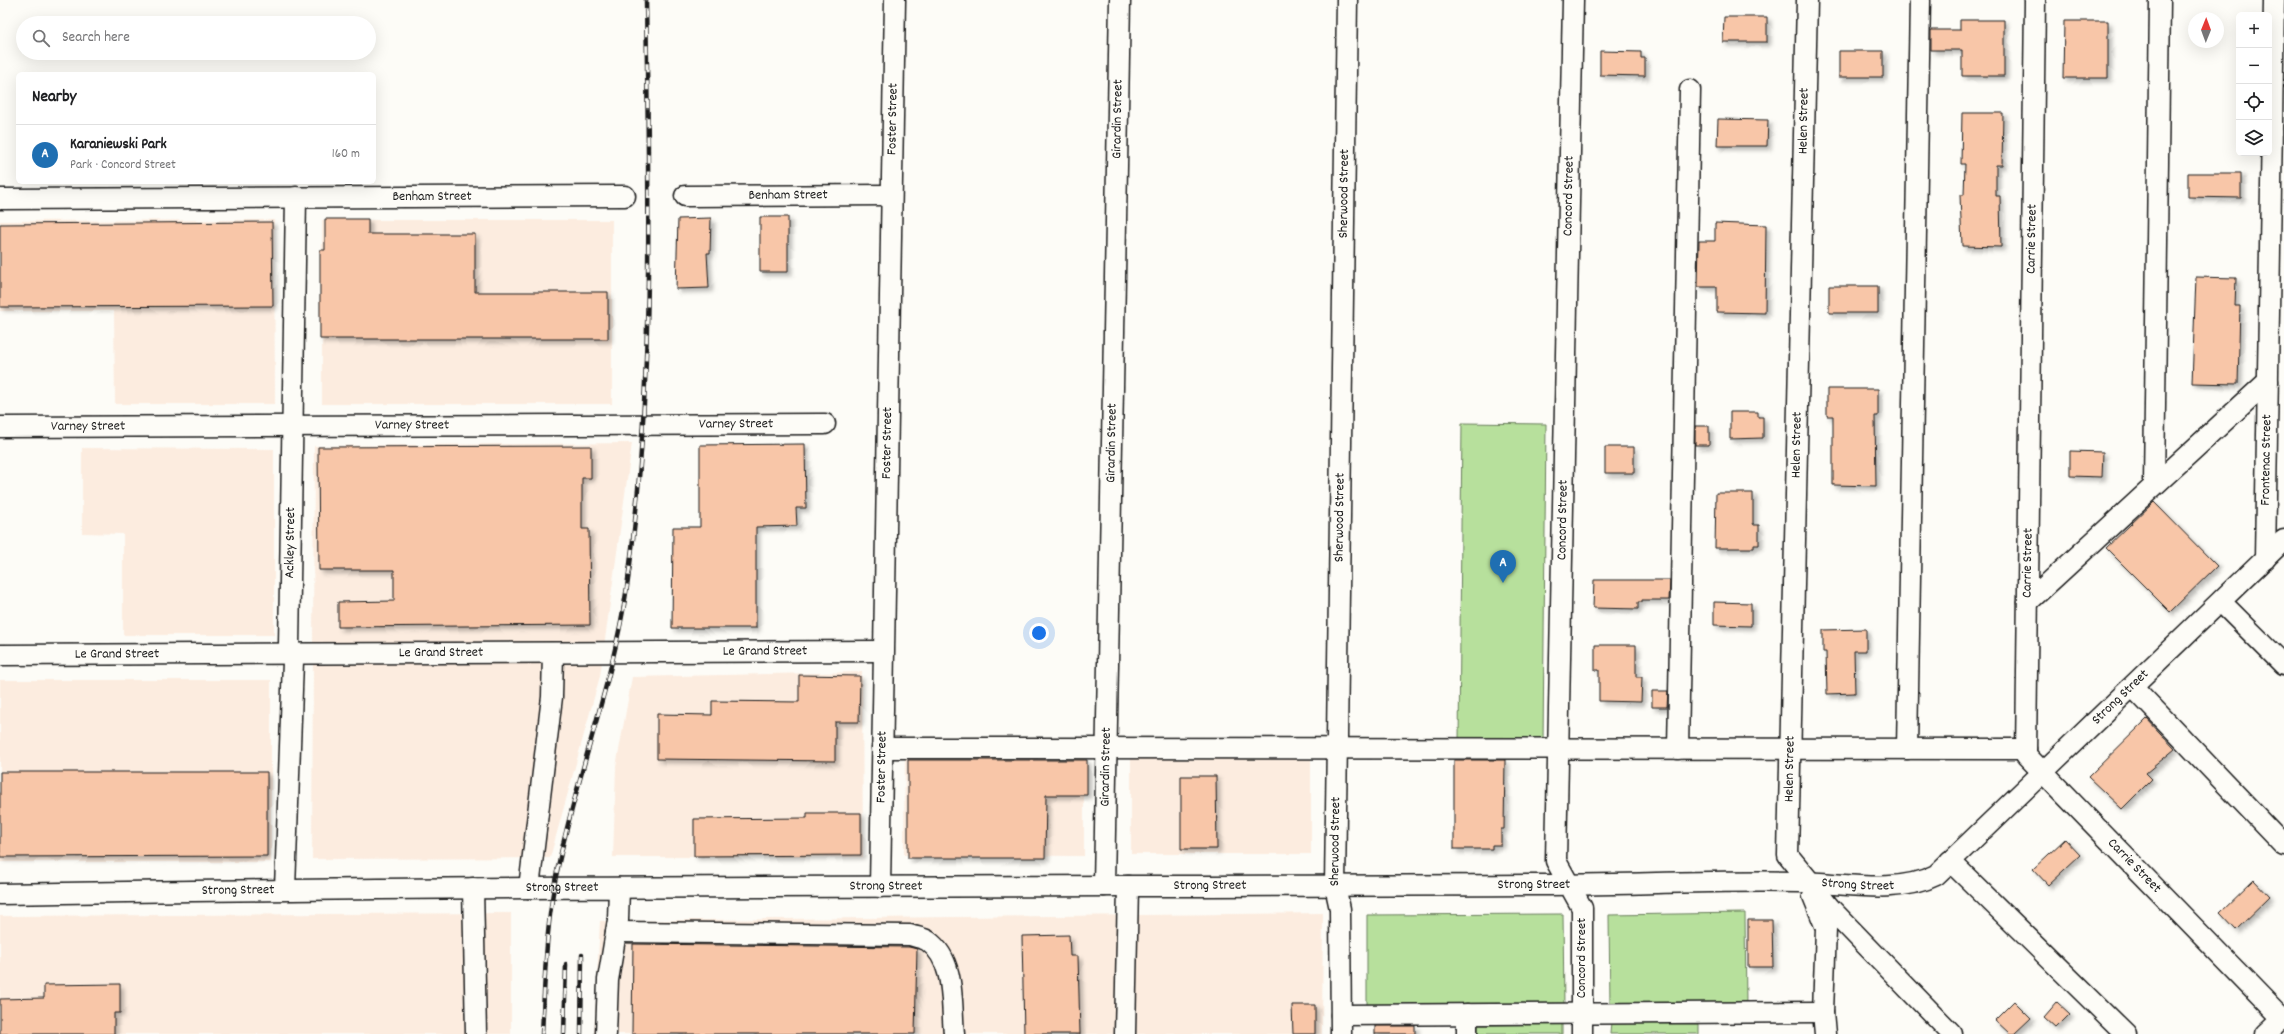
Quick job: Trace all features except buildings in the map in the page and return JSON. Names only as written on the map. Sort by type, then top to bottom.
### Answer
[{"type":"street","name":"Foster Street","points":[[880,887],[890,195],[895,0]]},
{"type":"street","name":"Girardin Street","points":[[1104,886],[1120,0]]},
{"type":"street","name":"Sherwood Street","points":[[1341,1024],[1340,909],[1335,886],[1347,0]]},
{"type":"street","name":"Concord Street","points":[[1573,0],[1556,861],[1582,908],[1582,1034]]},
{"type":"street","name":"Helen Street","points":[[1806,0],[1788,856],[1830,908],[1952,1034]]},
{"type":"street","points":[[1907,749],[1920,0]]},
{"type":"street","name":"Carrie Street","points":[[2035,0],[2026,755],[2041,773],[2283,1018]]},
{"type":"street","points":[[2154,486],[2160,0]]},
{"type":"street","name":"Frontenac Street","points":[[2264,559],[2274,0]]},
{"type":"street","points":[[1678,749],[1690,90]]},
{"type":"street","name":"Benham Street","points":[[685,196],[890,195]]},
{"type":"street","name":"Benham Street","points":[[0,198],[625,196]]},
{"type":"street","name":"Ackley Street","points":[[285,889],[293,661],[291,654],[296,197]]},
{"type":"street","points":[[2028,602],[2268,381]]},
{"type":"street","name":"Varney Street","points":[[0,428],[825,424]]},
{"type":"street","name":"Strong Street","points":[[0,894],[285,889],[1569,885],[1810,882],[1885,886],[1922,882],[1936,875],[2284,540]]},
{"type":"street","points":[[2221,602],[2284,665]]},
{"type":"street","name":"Le Grand Street","points":[[0,655],[883,652]]},
{"type":"street","points":[[529,888],[552,698],[553,653]]},
{"type":"street","points":[[2133,687],[2284,845]]},
{"type":"street","points":[[882,748],[1559,750],[2026,749]]},
{"type":"street","points":[[1950,861],[2126,1034]]},
{"type":"street","points":[[1810,882],[1816,907],[1826,928],[1823,1012],[1825,1034]]},
{"type":"street","points":[[1125,1034],[1128,886]]},
{"type":"street","points":[[473,888],[476,1034]]},
{"type":"street","points":[[606,1034],[608,980],[616,932],[619,888]]},
{"type":"street","points":[[616,932],[910,935],[928,941],[943,958],[948,972],[954,1034]]},
{"type":"street","points":[[1341,1024],[1467,1014],[1823,1012]]},
{"type":"street","points":[[1467,1014],[1467,1034]]},
{"type":"street","points":[[2266,1034],[2283,1018]]},
{"type":"shaded area","points":[[274,220],[275,404],[115,404],[114,311],[0,311],[0,221]]},
{"type":"shaded area","points":[[322,220],[612,220],[612,404],[322,404]]},
{"type":"shaded area","points":[[632,443],[600,676],[550,858],[312,859],[314,446]]},
{"type":"shaded area","points":[[82,448],[274,449],[274,635],[123,635],[123,534],[82,533]]},
{"type":"shaded area","points":[[862,672],[863,857],[613,857],[616,767],[632,677]]},
{"type":"shaded area","points":[[0,680],[271,680],[271,862],[0,862]]},
{"type":"shaded area","points":[[905,753],[1084,754],[1084,856],[904,855]]},
{"type":"shaded area","points":[[1131,755],[1311,755],[1311,854],[1131,854]]},
{"type":"shaded area","points":[[511,913],[511,1034],[0,1034],[0,916]]},
{"type":"shaded area","points":[[1323,913],[1322,1034],[594,1034],[600,921]]},
{"type":"green space","points":[[1462,423],[1546,424],[1543,743],[1459,742]]},
{"type":"green space","points":[[1745,913],[1746,1006],[1610,1007],[1609,915]]},
{"type":"green space","points":[[1563,914],[1564,1008],[1367,1009],[1367,915]]},
{"type":"green space","points":[[1611,1022],[1699,1024],[1699,1034],[1610,1034]]},
{"type":"green space","points":[[1562,1024],[1562,1034],[1478,1034],[1478,1025]]},
{"type":"railway","points":[[542,1034],[551,904],[567,827],[605,691],[621,622],[636,514],[646,368],[648,294],[646,0]]},
{"type":"railway","points":[[581,1034],[582,955]]},
{"type":"railway","points":[[564,1034],[566,964]]},
{"type":"place","name":"Karaniewski Park","points":[[1503,583]]}]
